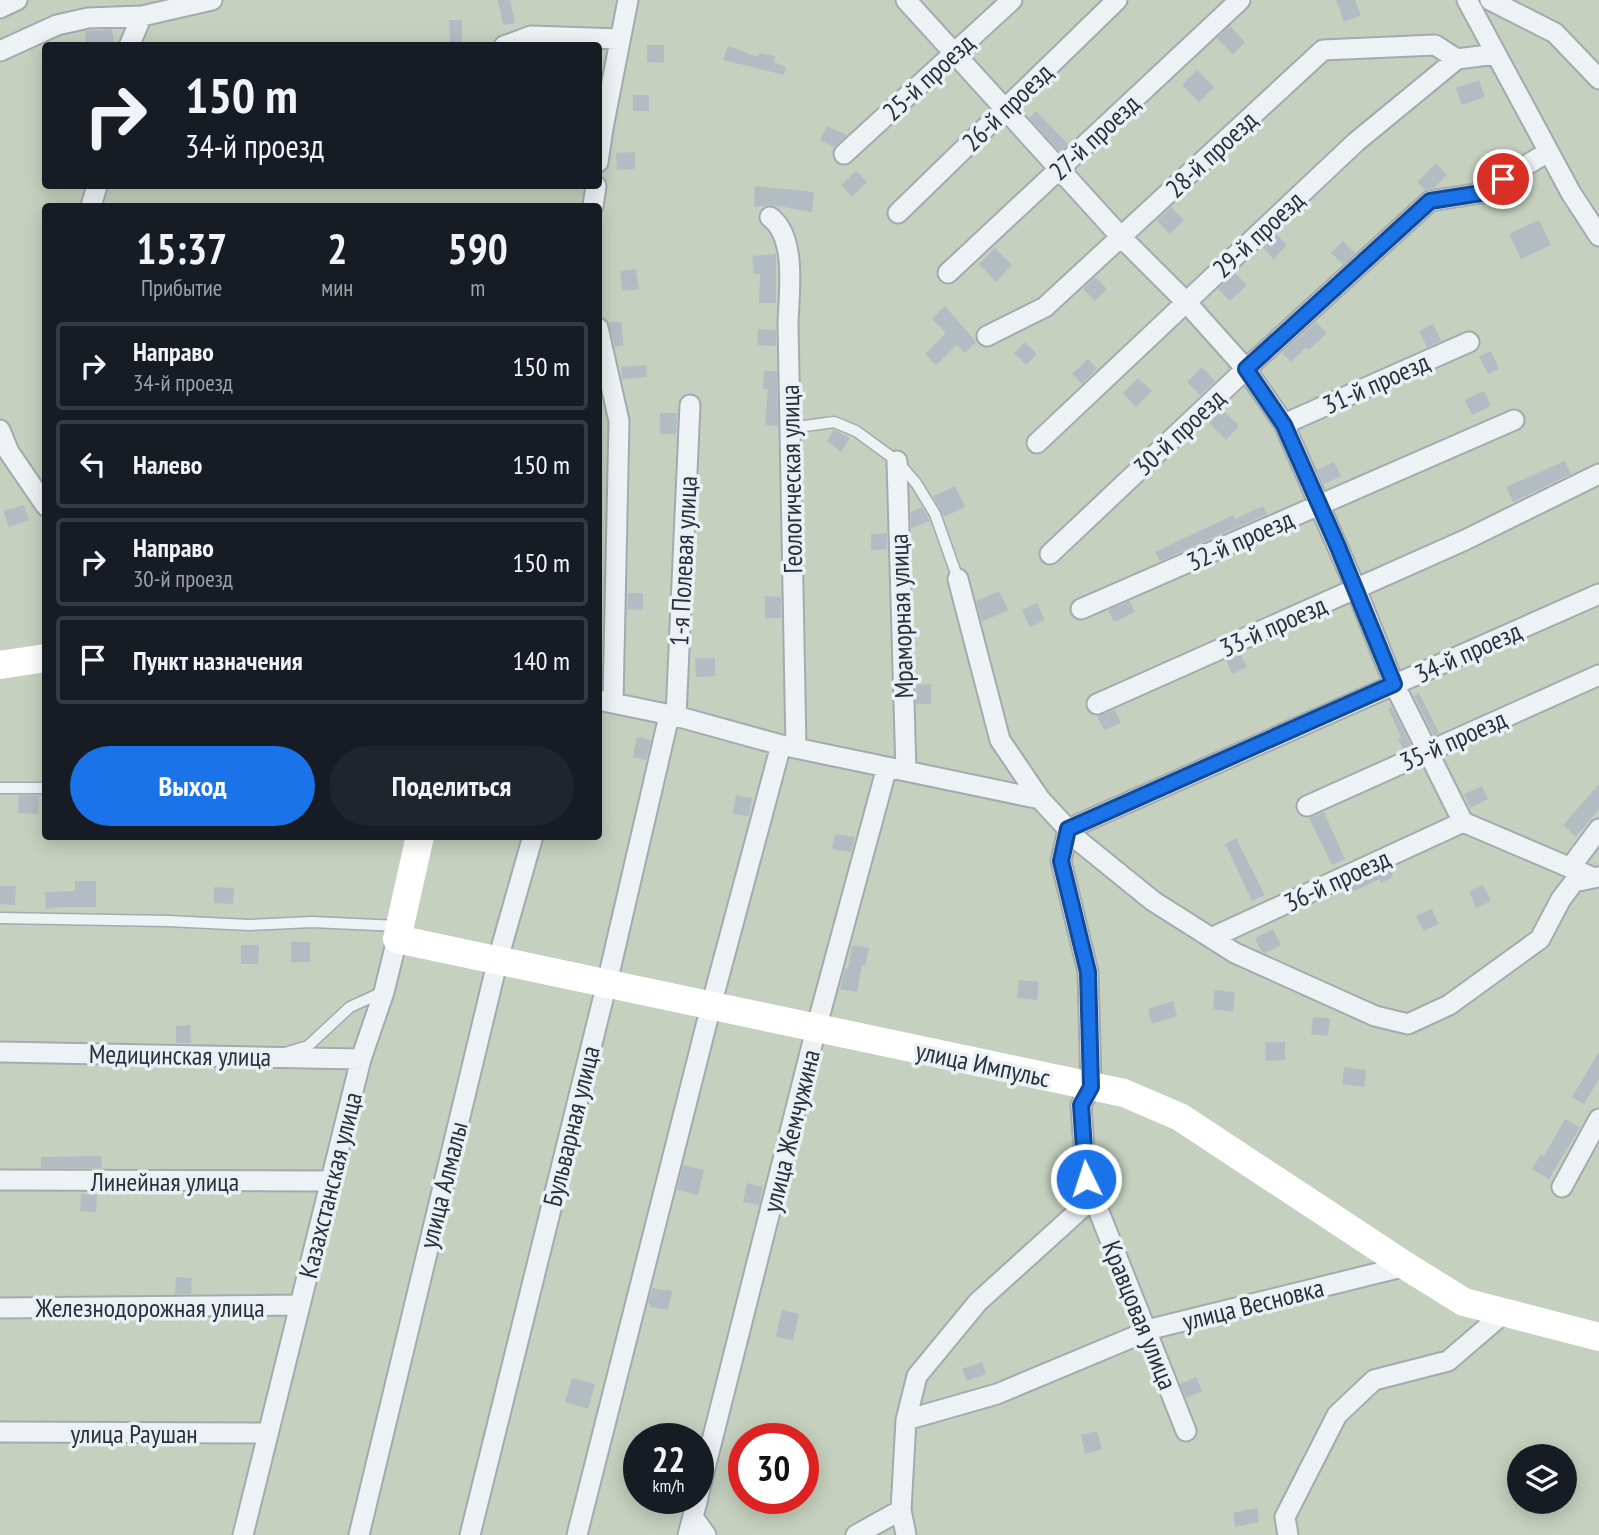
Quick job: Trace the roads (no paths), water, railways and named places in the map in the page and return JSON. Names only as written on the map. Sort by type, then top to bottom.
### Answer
[{"type":"street","points":[[0,8],[17,0]]},
{"type":"street","points":[[0,51],[57,25],[88,18],[142,16],[212,0]]},
{"type":"street","points":[[602,139],[628,0]]},
{"type":"street","points":[[906,0],[1121,237],[1186,302],[1246,369],[1284,425],[1356,589],[1394,684],[1463,822],[1595,877]]},
{"type":"street","name":"25-й проезд","points":[[844,154],[1012,0]]},
{"type":"street","name":"26-й проезд","points":[[898,214],[1117,0]]},
{"type":"street","name":"27-й проезд","points":[[948,273],[1240,0]]},
{"type":"street","points":[[1467,0],[1548,152],[1599,236]]},
{"type":"street","points":[[1490,0],[1555,33],[1599,79]]},
{"type":"street","points":[[131,42],[142,16]]},
{"type":"street","points":[[515,42],[531,36],[619,39]]},
{"type":"street","name":"28-й проезд","points":[[987,336],[1045,307],[1322,50],[1435,45],[1457,59]]},
{"type":"street","points":[[1457,59],[1496,54]]},
{"type":"street","name":"29-й проезд","points":[[1037,443],[1356,142],[1457,59]]},
{"type":"street","name":"30-й проезд","points":[[1049,554],[1430,201],[1481,193],[1548,152]]},
{"type":"street","name":"Геологическая улица","points":[[577,1535],[711,1006],[788,747],[790,273],[785,236],[778,223],[770,217]]},
{"type":"street","name":"31-й проезд","points":[[1284,425],[1469,342]]},
{"type":"street","points":[[602,346],[619,421],[606,701],[788,747],[1040,799]]},
{"type":"street","name":"1-я Полевая улица","points":[[673,716],[690,405]]},
{"type":"street","name":"32-й проезд","points":[[1081,610],[1514,420]]},
{"type":"street","points":[[0,430],[9,452],[42,500]]},
{"type":"street","name":"Мраморная улица","points":[[896,769],[897,461]]},
{"type":"street","name":"33-й проезд","points":[[1097,704],[1465,540],[1599,474]]},
{"type":"street","points":[[958,579],[1000,740],[1040,799],[1079,841],[1153,901],[1234,953],[1375,1016],[1408,1024],[1449,1005],[1540,939],[1561,899],[1574,882],[1595,877]]},
{"type":"street","name":"34-й проезд","points":[[1068,829],[1599,594]]},
{"type":"street","points":[[0,666],[42,659]]},
{"type":"street","name":"35-й проезд","points":[[1307,806],[1599,675]]},
{"type":"street","name":"Бульварная улица","points":[[470,1535],[673,716]]},
{"type":"street","name":"улица Жемчужина","points":[[714,1432],[816,1029],[896,769]]},
{"type":"street","name":"36-й проезд","points":[[1210,938],[1463,822]]},
{"type":"street","name":"Кравцовая улица","points":[[1068,829],[1061,861],[1088,972],[1091,1087],[1081,1105],[1086,1179],[1186,1431]]},
{"type":"street","points":[[1570,868],[1599,829]]},
{"type":"street","name":"Казахстанская улица","points":[[243,1535],[361,1059],[384,992],[419,840]]},
{"type":"street","name":"улица Алмалы","points":[[359,1535],[498,959],[532,840]]},
{"type":"street","name":"улица Импульс","points":[[398,933],[498,959],[1124,1094],[1181,1117],[1464,1302],[1599,1337]]},
{"type":"street","name":"Медицинская улица","points":[[0,1052],[361,1059]]},
{"type":"street","points":[[1562,1187],[1599,1119]]},
{"type":"street","name":"Линейная улица","points":[[0,1181],[330,1181]]},
{"type":"street","points":[[906,1535],[901,1510],[906,1420],[916,1376],[978,1301],[1094,1197]]},
{"type":"street","name":"улица Весновка","points":[[906,1420],[997,1394],[1146,1331],[1406,1266]]},
{"type":"street","name":"Железнодорожная улица","points":[[0,1308],[300,1305]]},
{"type":"street","points":[[1289,1535],[1285,1517],[1337,1415],[1374,1380],[1448,1361],[1504,1313]]},
{"type":"street","name":"улица Раушан","points":[[0,1432],[268,1433]]},
{"type":"street","points":[[856,1535],[901,1510]]},
{"type":"street","points":[[696,1514],[706,1535]]},
{"type":"lane","points":[[790,428],[834,422],[856,431],[897,461],[916,483],[935,514],[958,579]]},
{"type":"lane","points":[[0,788],[42,788]]},
{"type":"lane","points":[[0,918],[168,920],[249,925],[312,922],[398,933]]},
{"type":"lane","points":[[271,1057],[308,1046],[351,1007],[384,992]]}]
